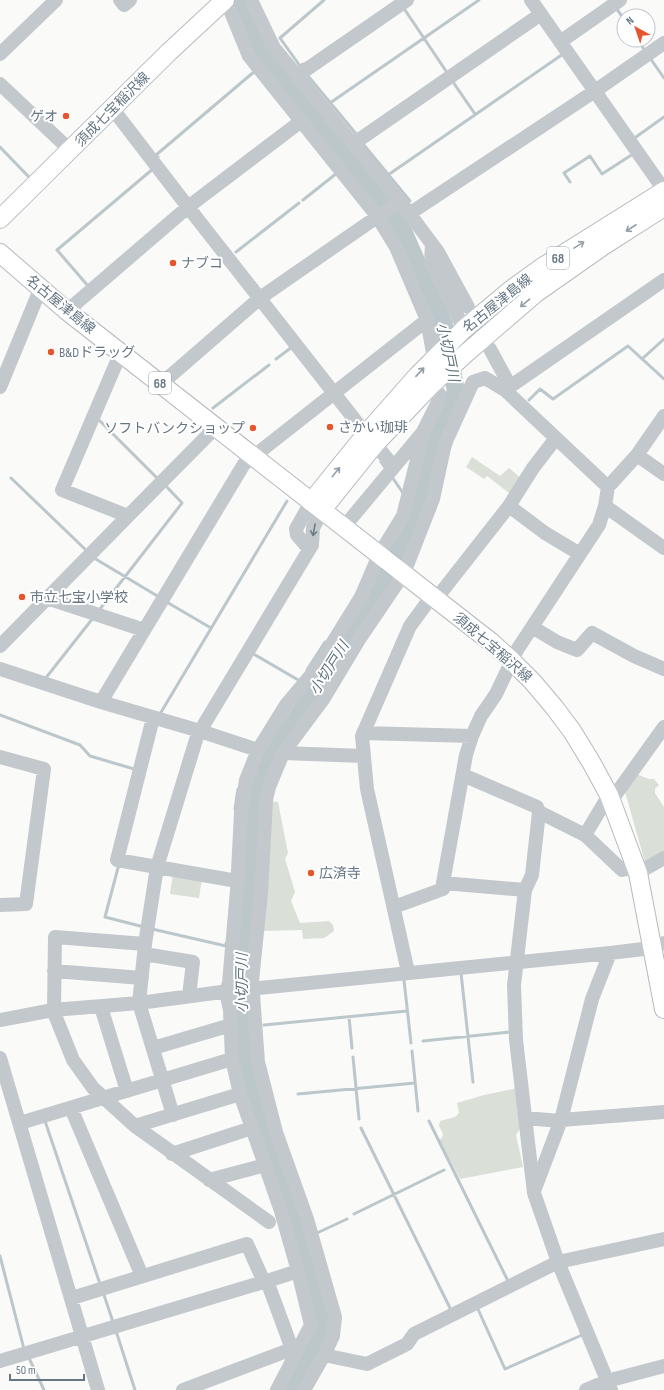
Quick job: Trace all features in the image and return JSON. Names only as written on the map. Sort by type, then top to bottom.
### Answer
[{"type":"main road","name":"須成七宝稲沢線","points":[[0,219],[169,52],[225,0]]},
{"type":"main road","name":"名古屋津島線","points":[[0,253],[67,311],[317,506],[435,356],[461,332],[512,289],[541,268],[664,190]]},
{"type":"main road","name":"名古屋津島線","points":[[371,439],[464,355],[536,293],[603,246],[664,206]]},
{"type":"main road","name":"須成七宝稲沢線","points":[[317,506],[402,572],[512,661],[537,686],[572,731],[591,762],[610,798],[636,870],[658,945],[664,1009]]},
{"type":"street","points":[[0,54],[56,0]]},
{"type":"street","points":[[120,0],[124,4],[130,0]]},
{"type":"street","points":[[225,0],[249,56],[300,122],[378,216],[396,247],[427,320],[435,356]]},
{"type":"street","points":[[251,0],[274,48],[353,144],[438,252],[468,308]]},
{"type":"street","points":[[297,76],[407,0]]},
{"type":"street","points":[[531,0],[664,190]]},
{"type":"street","points":[[560,42],[620,0]]},
{"type":"street","points":[[353,144],[541,14]]},
{"type":"street","points":[[409,214],[595,91],[664,43]]},
{"type":"street","points":[[0,84],[70,150]]},
{"type":"street","points":[[112,108],[333,393],[394,467]]},
{"type":"street","points":[[67,311],[188,207],[300,122]]},
{"type":"street","points":[[161,384],[260,298],[398,202]]},
{"type":"street","points":[[432,244],[431,263],[461,332]]},
{"type":"street","points":[[508,388],[664,280]]},
{"type":"street","points":[[0,387],[37,297],[43,291]]},
{"type":"street","points":[[101,702],[244,464],[427,320]]},
{"type":"street","points":[[490,349],[508,388],[556,438],[608,487]]},
{"type":"street","points":[[121,352],[62,490],[128,516]]},
{"type":"street","points":[[304,1390],[333,1336],[336,1317],[307,1219],[276,1132],[258,1062],[251,989],[260,893],[266,800],[274,773],[283,753],[324,698],[402,572],[434,499],[446,444],[473,382],[485,378],[508,388]]},
{"type":"street","points":[[344,527],[423,432],[439,400],[440,395],[436,380]]},
{"type":"street","points":[[394,907],[443,889],[456,806],[466,755],[472,736],[481,716],[496,694],[516,650],[599,525],[605,506],[608,487],[637,455],[664,416]]},
{"type":"street","points":[[0,646],[216,427]]},
{"type":"street","points":[[277,1390],[295,1350],[311,1325],[298,1271],[281,1212],[240,1094],[232,1059],[228,991],[238,881],[242,797],[246,780],[258,750],[286,705],[317,668],[360,597],[380,556],[403,516],[423,432]]},
{"type":"street","points":[[408,972],[367,789],[362,736],[410,626],[509,506],[533,468],[556,438]]},
{"type":"street","points":[[637,455],[664,474]]},
{"type":"street","points":[[173,1115],[139,1003],[157,867],[200,731],[309,550],[308,546],[297,536],[296,529],[317,506]]},
{"type":"street","points":[[509,506],[546,533],[580,554]]},
{"type":"street","points":[[605,506],[664,548]]},
{"type":"street","points":[[48,598],[144,630]]},
{"type":"street","points":[[532,627],[557,642],[577,650],[592,633],[634,656],[664,669]]},
{"type":"street","points":[[0,669],[101,702],[200,731],[258,750]]},
{"type":"street","points":[[152,718],[117,860],[238,881]]},
{"type":"street","points":[[585,835],[610,798],[664,727]]},
{"type":"street","points":[[363,733],[472,736]]},
{"type":"street","points":[[283,753],[364,756]]},
{"type":"street","points":[[0,757],[44,770],[26,904],[0,905]]},
{"type":"street","points":[[463,775],[537,807],[539,812],[532,875],[526,890],[514,985],[516,1040],[534,1193],[558,1262],[609,1385]]},
{"type":"street","points":[[539,812],[585,835],[622,870],[636,870],[664,858]]},
{"type":"street","points":[[443,883],[526,890]]},
{"type":"street","points":[[188,996],[193,962],[145,949],[55,937],[53,1010],[73,1060],[93,1088],[135,1126],[172,1154],[269,1222]]},
{"type":"street","points":[[0,1020],[53,1010],[139,1003],[228,991],[610,953],[658,945]]},
{"type":"street","points":[[534,1193],[561,1120],[592,999],[610,953]]},
{"type":"street","points":[[54,971],[142,978]]},
{"type":"street","points":[[101,1006],[127,1091]]},
{"type":"street","points":[[153,1048],[231,1024]]},
{"type":"street","points":[[0,1058],[98,1390]]},
{"type":"street","points":[[20,1123],[232,1059]]},
{"type":"street","points":[[135,1126],[240,1094]]},
{"type":"street","points":[[72,1108],[142,1276]]},
{"type":"street","points":[[525,1118],[561,1120],[664,1112]]},
{"type":"street","points":[[172,1154],[252,1128]]},
{"type":"street","points":[[209,1180],[265,1165]]},
{"type":"street","points":[[324,1355],[367,1364],[407,1344],[414,1334],[558,1262],[664,1239]]},
{"type":"street","points":[[72,1298],[247,1244],[295,1350]]},
{"type":"street","points":[[0,1361],[298,1271]]},
{"type":"street","points":[[184,1390],[214,1385],[295,1350]]},
{"type":"street","points":[[586,1390],[609,1385],[664,1366]]},
{"type":"shaded area","points":[[472,457],[500,476],[509,468],[523,480],[513,496],[487,476],[484,479],[466,467]]},
{"type":"shaded area","points":[[634,773],[649,779],[654,779],[659,785],[655,789],[655,793],[664,807],[664,856],[646,866],[624,788]]},
{"type":"shaded area","points":[[268,801],[278,802],[288,853],[285,859],[295,892],[291,901],[300,923],[329,921],[333,925],[334,931],[324,938],[303,939],[302,930],[260,931]]},
{"type":"shaded area","points":[[173,873],[202,878],[199,898],[170,894]]},
{"type":"shaded area","points":[[517,1088],[521,1127],[516,1135],[523,1167],[460,1179],[439,1140],[442,1138],[443,1134],[439,1126],[440,1121],[455,1117],[459,1113],[457,1103],[484,1095]]},
{"type":"waterway","name":"小切戸川","points":[[237,0],[253,36],[264,56],[395,217],[404,233],[444,325],[456,392],[434,439],[421,502],[400,550],[329,670],[266,763],[258,780],[253,802],[249,875],[240,970],[240,995],[246,1064],[253,1095],[291,1209],[324,1319],[319,1339],[291,1390]]},
{"type":"waterway","points":[[303,64],[300,66],[280,38],[324,0]]},
{"type":"waterway","points":[[330,103],[479,0]]},
{"type":"waterway","points":[[403,7],[448,74]]},
{"type":"waterway","points":[[643,48],[645,51],[646,50]]},
{"type":"waterway","points":[[388,175],[563,54]]},
{"type":"waterway","points":[[650,58],[664,78]]},
{"type":"waterway","points":[[158,157],[156,155],[255,71]]},
{"type":"waterway","points":[[308,76],[357,135]]},
{"type":"waterway","points":[[453,82],[475,114]]},
{"type":"waterway","points":[[636,137],[664,117]]},
{"type":"waterway","points":[[363,144],[410,201]]},
{"type":"waterway","points":[[0,147],[28,176]]},
{"type":"waterway","points":[[570,182],[564,173],[590,156],[602,174],[633,154]]},
{"type":"waterway","name":"小切戸川","points":[[347,166],[351,163]]},
{"type":"waterway","points":[[89,287],[57,250],[154,168]]},
{"type":"waterway","points":[[303,200],[337,173]]},
{"type":"waterway","points":[[236,252],[299,203]]},
{"type":"waterway","points":[[642,359],[664,339]]},
{"type":"waterway","points":[[529,400],[540,389],[553,399],[628,346],[664,379]]},
{"type":"waterway","points":[[276,359],[292,347]]},
{"type":"waterway","points":[[213,408],[269,365]]},
{"type":"waterway","points":[[97,418],[158,479]]},
{"type":"waterway","points":[[381,462],[386,469]]},
{"type":"waterway","points":[[392,477],[403,493]]},
{"type":"waterway","points":[[11,478],[88,552]]},
{"type":"waterway","points":[[100,609],[182,503],[165,485]]},
{"type":"waterway","name":"小切戸川","points":[[414,498],[421,502]]},
{"type":"waterway","points":[[160,714],[287,501]]},
{"type":"waterway","points":[[94,558],[159,597]]},
{"type":"waterway","points":[[165,601],[211,628]]},
{"type":"waterway","points":[[45,679],[93,618]]},
{"type":"waterway","points":[[307,670],[325,642]]},
{"type":"waterway","points":[[252,653],[300,681]]},
{"type":"waterway","name":"小切戸川","points":[[308,689],[314,692]]},
{"type":"waterway","points":[[0,715],[80,745],[90,756],[134,769]]},
{"type":"waterway","points":[[235,809],[238,789]]},
{"type":"waterway","points":[[119,864],[105,917],[144,927]]},
{"type":"waterway","points":[[152,929],[226,946],[226,943]]},
{"type":"waterway","name":"小切戸川","points":[[238,946],[243,946]]},
{"type":"waterway","points":[[461,973],[473,1082]]},
{"type":"waterway","points":[[404,980],[411,1043]]},
{"type":"waterway","points":[[264,1025],[407,1011]]},
{"type":"waterway","points":[[349,1017],[352,1048]]},
{"type":"waterway","points":[[423,1041],[510,1032]]},
{"type":"waterway","points":[[412,1051],[418,1111]]},
{"type":"waterway","points":[[353,1057],[359,1119]]},
{"type":"waterway","points":[[298,1094],[415,1083]]},
{"type":"waterway","points":[[45,1121],[100,1284]]},
{"type":"waterway","points":[[429,1121],[508,1281]]},
{"type":"waterway","points":[[361,1128],[450,1308]]},
{"type":"waterway","points":[[354,1214],[444,1170]]},
{"type":"waterway","points":[[317,1233],[347,1219]]},
{"type":"waterway","points":[[0,1256],[24,1349]]},
{"type":"waterway","points":[[103,1292],[113,1322]]},
{"type":"waterway","points":[[477,1307],[505,1369],[582,1335],[581,1332]]},
{"type":"waterway","points":[[116,1331],[135,1390]]},
{"type":"waterway","points":[[29,1358],[44,1390]]},
{"type":"place","name":"ゲオ","points":[[66,116]]},
{"type":"place","name":"ナブコ","points":[[173,263]]},
{"type":"place","name":"B&Dドラッグ","points":[[51,352]]},
{"type":"place","name":"さかい珈琲","points":[[330,427]]},
{"type":"place","name":"ソフトバンクショップ","points":[[253,428]]},
{"type":"place","name":"市立七宝小学校","points":[[22,597]]},
{"type":"place","name":"広済寺","points":[[311,873]]}]
